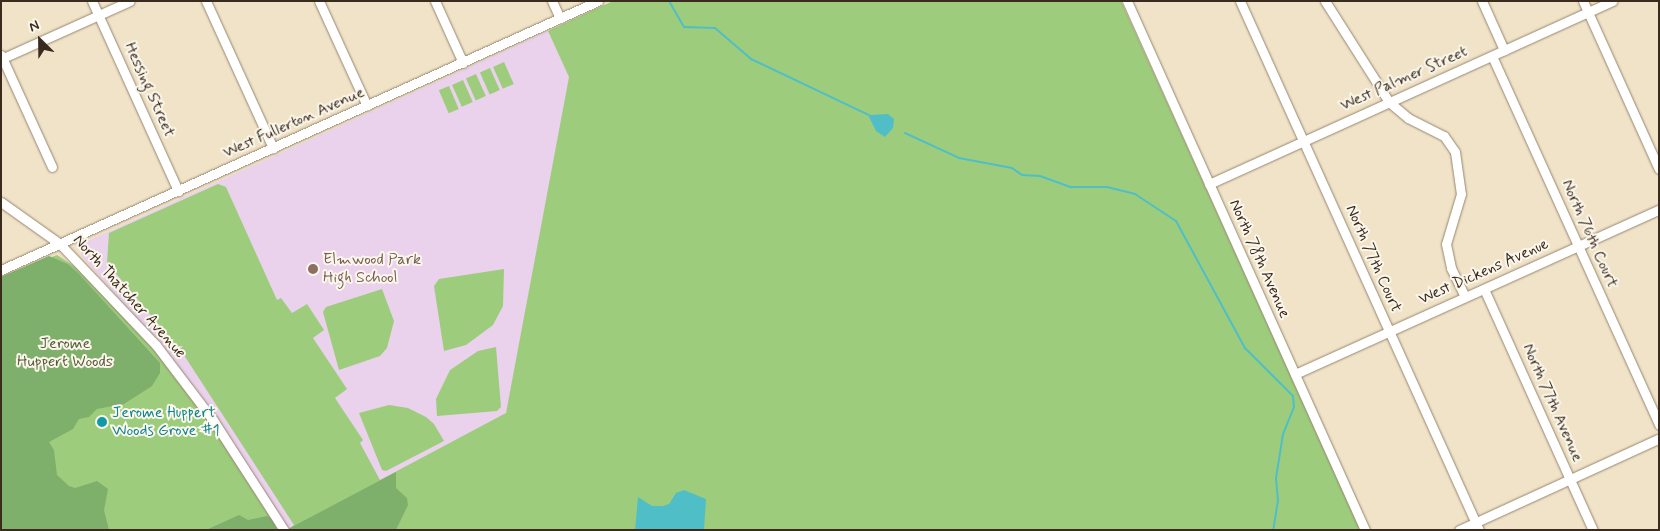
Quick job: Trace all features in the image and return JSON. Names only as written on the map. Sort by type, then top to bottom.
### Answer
[{"type":"street","name":"Hessing Street","points":[[92,1],[178,192]]},
{"type":"street","points":[[52,167],[2,57],[130,1]]},
{"type":"street","points":[[206,1],[273,148]]},
{"type":"street","points":[[319,1],[367,106]]},
{"type":"street","points":[[435,1],[463,62]]},
{"type":"street","points":[[552,1],[560,18]]},
{"type":"street","name":"West Fullerton Avenue","points":[[1,270],[178,192],[598,1]]},
{"type":"street","name":"North 78th Avenue","points":[[1127,1],[1365,530]]},
{"type":"street","name":"North 77th Court","points":[[1240,1],[1477,526]]},
{"type":"street","points":[[1325,1],[1389,102],[1408,118],[1444,136],[1454,152],[1462,194],[1448,233],[1447,250],[1451,268],[1464,297]]},
{"type":"street","points":[[1482,1],[1504,50]]},
{"type":"street","points":[[1583,1],[1659,169]]},
{"type":"street","name":"West Palmer Street","points":[[1209,184],[1612,1]]},
{"type":"street","name":"North 76th Court","points":[[1492,56],[1659,425]]},
{"type":"street","name":"North Thatcher Avenue","points":[[1,202],[60,244],[136,322],[177,371],[284,530]]},
{"type":"street","name":"West Dickens Avenue","points":[[1295,374],[1659,210]]},
{"type":"street","name":"North 77th Avenue","points":[[1484,288],[1593,530]]},
{"type":"street","points":[[1459,530],[1477,526],[1658,437]]},
{"type":"shaded area","name":"Elmwood Park High School","points":[[548,31],[570,77],[506,414],[288,529],[195,388],[82,256],[79,245]]},
{"type":"green space","points":[[613,1],[1121,1],[1361,530],[288,530],[294,525],[180,349],[183,346],[177,346],[107,263],[109,233],[218,184],[226,187],[277,300],[281,298],[292,313],[307,304],[324,330],[313,338],[347,389],[335,398],[363,440],[360,443],[380,480],[506,413],[569,77],[548,31]]},
{"type":"green space","points":[[504,62],[514,84],[503,89],[493,67]]},
{"type":"green space","points":[[490,68],[500,90],[490,94],[480,72]]},
{"type":"green space","points":[[476,74],[486,96],[476,100],[466,78]]},
{"type":"green space","points":[[463,80],[473,102],[462,107],[452,85]]},
{"type":"green space","points":[[449,86],[459,109],[449,113],[439,90]]},
{"type":"green space","points":[[57,255],[77,268],[159,355],[206,417],[279,530],[3,530],[1,277]]},
{"type":"green space","name":"Jerome Huppert Woods","points":[[49,256],[68,264],[79,274],[160,363],[160,373],[152,386],[124,404],[97,409],[89,417],[79,419],[73,429],[49,442],[54,450],[57,475],[69,486],[75,488],[97,481],[108,489],[104,510],[109,530],[3,530],[1,527],[1,277]]},
{"type":"green space","points":[[504,269],[503,306],[493,325],[466,345],[444,351],[434,286],[439,279]]},
{"type":"green space","points":[[382,289],[394,321],[387,348],[380,356],[339,370],[323,312],[326,307]]},
{"type":"green space","points":[[496,347],[501,407],[497,411],[437,416],[436,399],[450,370],[478,351]]},
{"type":"green space","points":[[389,405],[408,408],[426,417],[434,424],[444,441],[386,471],[382,470],[359,413]]},
{"type":"green space","points":[[396,472],[396,488],[407,498],[408,505],[396,530],[288,529]]},
{"type":"green space","points":[[239,515],[248,520],[267,516],[272,519],[277,530],[206,530]]},
{"type":"water","points":[[888,114],[894,119],[893,128],[885,137],[876,131],[869,117],[871,115]]},
{"type":"water","points":[[684,490],[706,499],[704,530],[635,530],[638,497],[652,506],[663,506],[669,504],[676,493]]},
{"type":"waterway","points":[[669,1],[684,27],[715,28],[751,59],[871,116]]},
{"type":"waterway","points":[[905,133],[959,158],[1012,168],[1022,175],[1040,176],[1071,187],[1107,187],[1135,194],[1176,221],[1245,348],[1293,396],[1294,407],[1283,434],[1276,478],[1278,500],[1273,530]]},
{"type":"place","name":"Elmwood Park High School","points":[[313,269]]},
{"type":"place","name":"Jerome Huppert Woods Grove #1","points":[[102,422]]}]
